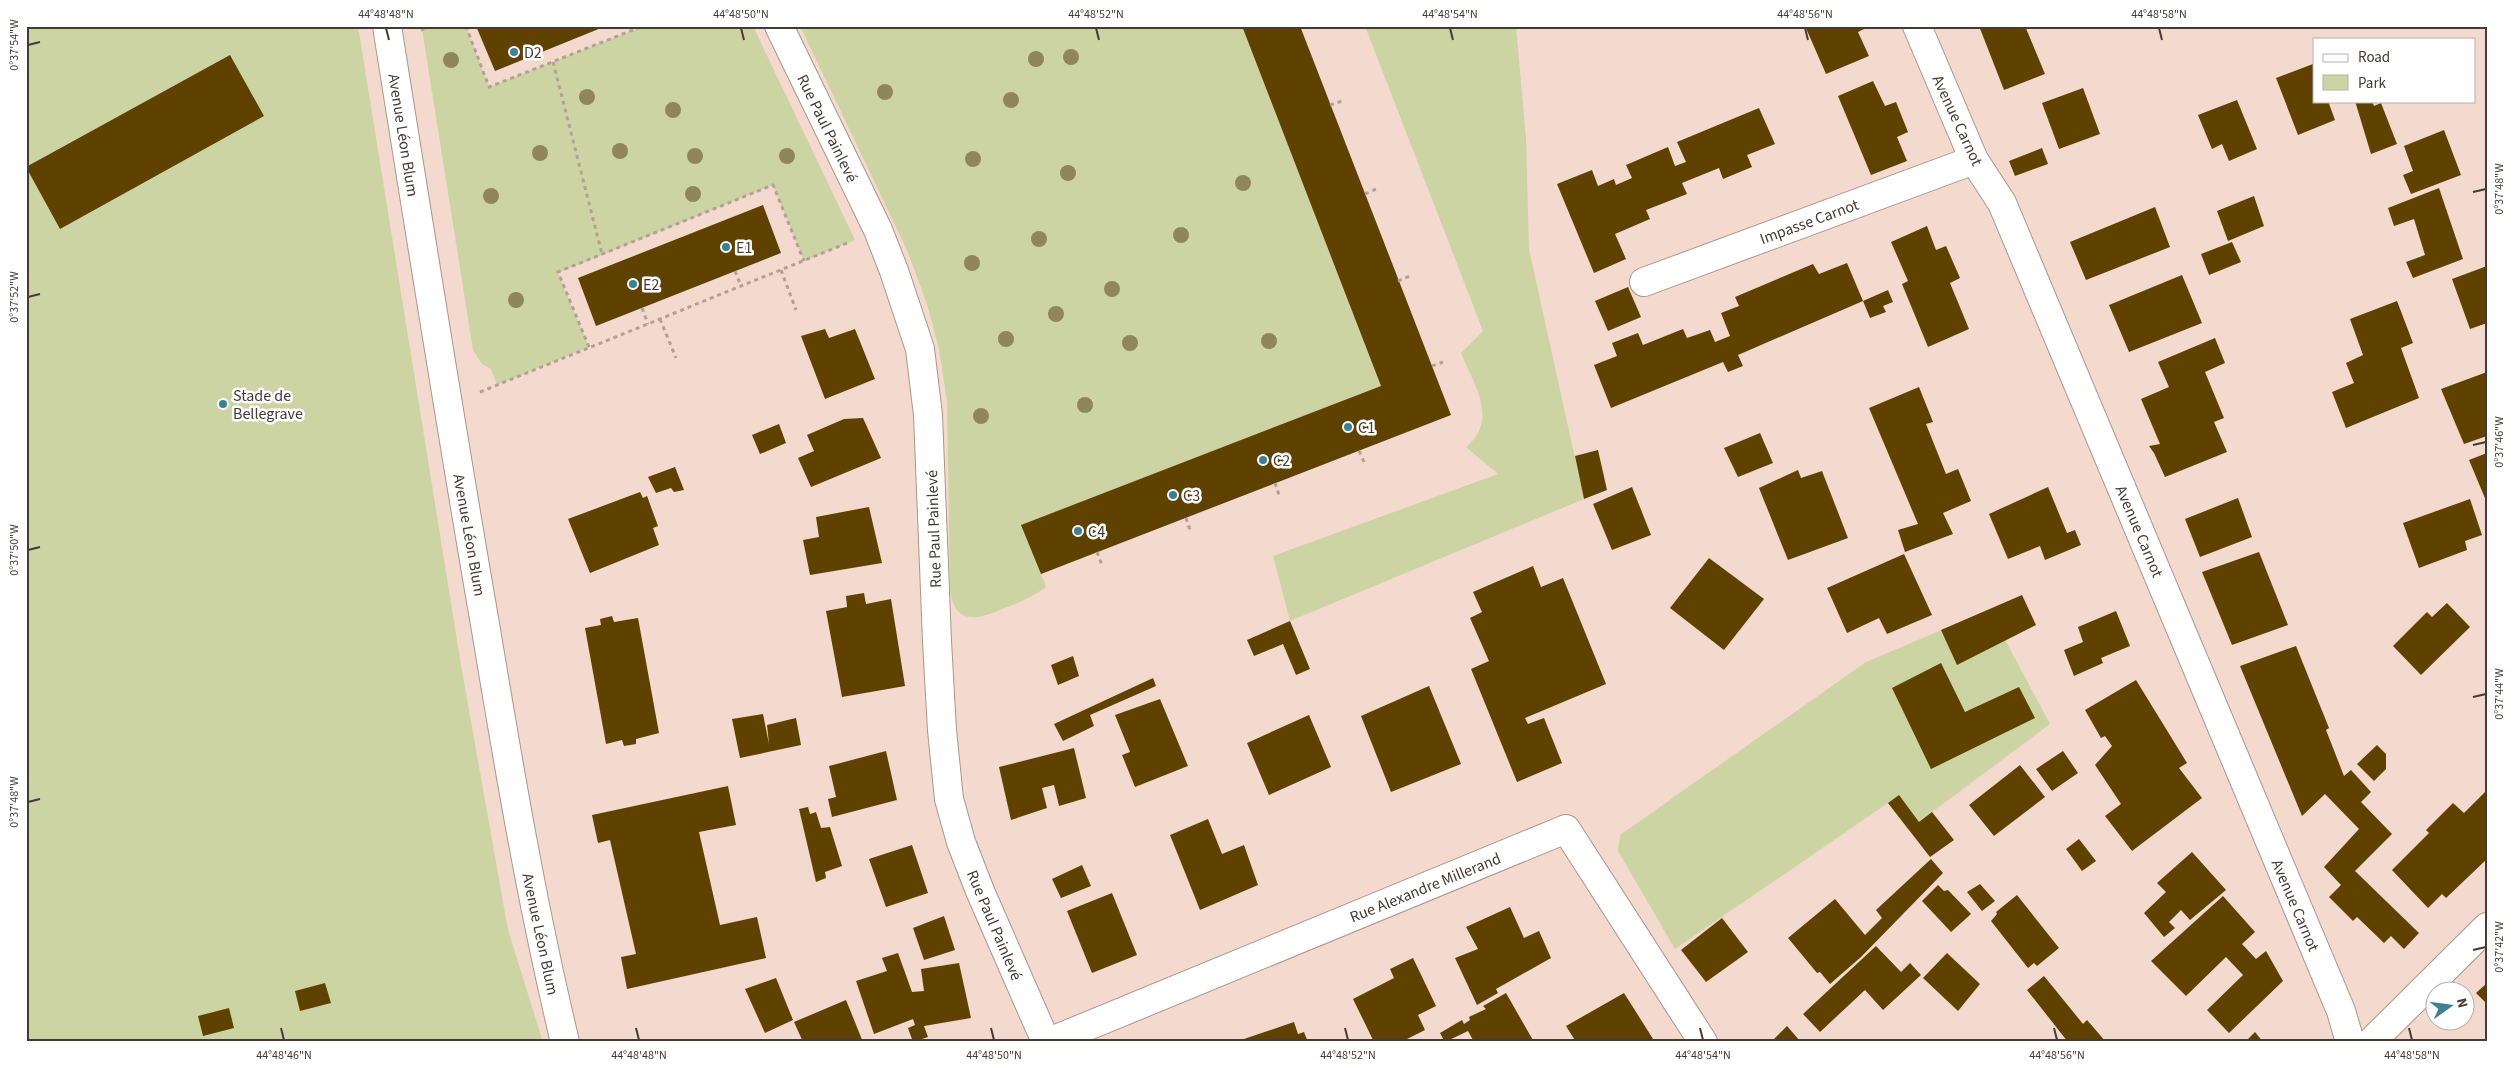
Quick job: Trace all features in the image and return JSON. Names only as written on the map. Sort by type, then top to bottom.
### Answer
[{"type":"street","name":"Avenue Léon Blum","points":[[387,26],[454,441],[518,816],[540,938],[565,1042]]},
{"type":"street","name":"Rue Paul Painlevé","points":[[779,26],[878,230],[903,296],[920,349],[928,415],[938,651],[949,799],[961,842],[977,882],[1048,1042]]},
{"type":"street","name":"Avenue Carnot","points":[[1917,26],[1974,160],[2002,203],[2341,1011],[2350,1042]]},
{"type":"street","name":"Impasse Carnot","points":[[1644,282],[1974,160]]},
{"type":"street","name":"Rue Alexandre Millerand","points":[[1048,1042],[1566,828],[1703,1042]]},
{"type":"street","points":[[2371,1042],[2487,927]]},
{"type":"path","points":[[420,30],[430,26]]},
{"type":"path","points":[[466,26],[489,87],[643,26]]},
{"type":"path","points":[[553,62],[602,254]]},
{"type":"path","points":[[1330,105],[1342,101]]},
{"type":"path","points":[[589,347],[558,272],[773,185],[804,261]]},
{"type":"path","points":[[1364,194],[1376,189]]},
{"type":"path","points":[[474,394],[855,240]]},
{"type":"path","points":[[780,270],[796,310]]},
{"type":"path","points":[[735,271],[741,286]]},
{"type":"path","points":[[1398,281],[1410,276]]},
{"type":"path","points":[[642,308],[648,324]]},
{"type":"path","points":[[660,319],[676,358]]},
{"type":"path","points":[[1432,366],[1443,362]]},
{"type":"path","points":[[1359,451],[1364,462]]},
{"type":"path","points":[[1275,483],[1279,495]]},
{"type":"path","points":[[1186,518],[1190,530]]},
{"type":"path","points":[[1097,552],[1102,565]]},
{"type":"green space","name":"Stade de Bellegrave","points":[[26,26],[358,26],[461,665],[508,930],[543,1042],[26,1042]]},
{"type":"green space","points":[[429,26],[466,26],[489,87],[643,26],[753,26],[855,240],[804,261],[773,185],[558,273],[589,347],[497,385],[491,369],[482,364],[473,350],[422,29]]},
{"type":"green space","points":[[800,26],[1242,26],[1381,386],[1022,525],[1046,587],[1026,599],[995,612],[977,617],[963,615],[957,610],[950,590],[947,401],[939,349],[927,304],[907,250]]},
{"type":"green space","points":[[1365,26],[1516,26],[1526,138],[1529,249],[1584,499],[1290,621],[1273,556],[1498,474],[1466,447],[1476,437],[1481,425],[1482,414],[1477,390],[1461,353],[1483,331]]},
{"type":"green space","points":[[1989,610],[2050,724],[1908,830],[1888,803],[1675,949],[1618,851],[1620,835],[1866,662]]},
{"type":"building","name":"D2","points":[[476,26],[606,26],[495,71]]},
{"type":"building","points":[[1242,26],[1300,26],[1451,415],[1041,574],[1021,525],[1381,386]]},
{"type":"building","points":[[1805,26],[1863,26],[1864,29],[1858,32],[1869,56],[1826,74]]},
{"type":"building","points":[[1979,26],[2025,26],[2045,74],[2004,90]]},
{"type":"building","points":[[230,55],[264,116],[60,229],[26,167]]},
{"type":"building","points":[[2313,64],[2313,102],[2328,102],[2335,120],[2298,135],[2276,78]]},
{"type":"building","points":[[1873,81],[1885,106],[1896,102],[1908,132],[1897,137],[1907,161],[1871,175],[1838,96]]},
{"type":"building","points":[[2083,88],[2100,134],[2059,149],[2042,103]]},
{"type":"building","points":[[2237,100],[2257,149],[2229,161],[2222,144],[2212,149],[2198,115]]},
{"type":"building","points":[[2355,102],[2372,102],[2374,106],[2381,103],[2397,144],[2371,154]]},
{"type":"building","points":[[1759,108],[1775,144],[1747,155],[1752,167],[1723,179],[1719,168],[1682,183],[1687,194],[1646,210],[1650,219],[1615,234],[1626,259],[1594,273],[1557,184],[1592,170],[1598,186],[1614,179],[1616,185],[1632,178],[1626,165],[1668,147],[1675,166],[1686,162],[1677,142]]},
{"type":"building","points":[[2444,130],[2461,175],[2411,194],[2403,175],[2413,171],[2404,146]]},
{"type":"building","points":[[2042,148],[2048,164],[2015,176],[2009,161]]},
{"type":"building","points":[[2439,188],[2463,259],[2413,278],[2406,262],[2425,255],[2414,219],[2394,226],[2388,208]]},
{"type":"building","points":[[2254,196],[2264,226],[2228,241],[2217,211]]},
{"type":"building","points":[[763,205],[781,253],[596,326],[578,278]]},
{"type":"building","points":[[2155,207],[2170,247],[2086,280],[2070,242]]},
{"type":"building","points":[[1927,226],[1936,250],[1946,246],[1960,278],[1950,283],[1969,329],[1928,347],[1902,284],[1908,281],[1891,242]]},
{"type":"building","points":[[2232,242],[2241,262],[2209,275],[2201,254]]},
{"type":"building","points":[[1847,263],[1863,301],[1738,355],[1743,366],[1728,372],[1723,362],[1611,408],[1594,365],[1617,356],[1612,343],[1638,333],[1643,345],[1683,329],[1687,338],[1710,330],[1715,342],[1730,336],[1721,313],[1739,306],[1735,297],[1813,264],[1819,274]]},
{"type":"building","points":[[2487,266],[2487,323],[2470,329],[2452,279]]},
{"type":"building","points":[[2182,275],[2202,323],[2129,352],[2109,305]]},
{"type":"building","points":[[1628,287],[1641,317],[1608,331],[1595,301]]},
{"type":"building","points":[[1888,290],[1893,302],[1883,306],[1886,312],[1870,318],[1863,301]]},
{"type":"building","points":[[2397,301],[2413,343],[2401,348],[2419,398],[2346,428],[2332,392],[2354,383],[2346,363],[2363,355],[2350,319]]},
{"type":"building","points":[[825,329],[829,338],[855,329],[875,379],[825,399],[801,336]]},
{"type":"building","points":[[2215,338],[2225,363],[2205,372],[2224,418],[2214,422],[2227,452],[2165,477],[2149,446],[2160,444],[2141,399],[2169,387],[2158,362]]},
{"type":"building","points":[[2487,372],[2487,436],[2464,444],[2441,389]]},
{"type":"building","points":[[1919,387],[1933,422],[1926,424],[1946,474],[1958,469],[1971,501],[1943,513],[1953,534],[1905,552],[1898,530],[1918,524],[1869,408]]},
{"type":"building","points":[[863,418],[881,458],[811,487],[798,458],[814,451],[807,435],[844,419]]},
{"type":"building","points":[[779,424],[786,443],[760,454],[752,435]]},
{"type":"building","points":[[1760,433],[1773,463],[1738,477],[1724,448]]},
{"type":"building","points":[[1598,450],[1607,490],[1584,499],[1575,456]]},
{"type":"building","points":[[2487,453],[2487,503],[2469,460]]},
{"type":"building","points":[[675,467],[684,490],[674,492],[671,488],[656,493],[648,477]]},
{"type":"building","points":[[1798,470],[1801,478],[1822,471],[1848,538],[1788,560],[1759,488]]},
{"type":"building","points":[[1632,487],[1651,535],[1612,550],[1593,504]]},
{"type":"building","points":[[2048,487],[2067,533],[2075,530],[2081,545],[2045,560],[2040,546],[2008,559],[1989,514]]},
{"type":"building","points":[[640,492],[643,498],[647,496],[658,526],[653,528],[659,545],[590,573],[568,519]]},
{"type":"building","points":[[2238,498],[2252,537],[2200,557],[2185,519]]},
{"type":"building","points":[[2470,499],[2482,535],[2465,541],[2467,550],[2419,568],[2403,523]]},
{"type":"building","points":[[869,507],[882,563],[810,575],[803,540],[819,537],[816,517]]},
{"type":"building","points":[[2259,552],[2288,625],[2232,645],[2202,572]]},
{"type":"building","points":[[1904,554],[1932,615],[1887,634],[1879,618],[1847,633],[1827,588]]},
{"type":"building","points":[[1709,558],[1764,599],[1724,650],[1670,608]]},
{"type":"building","points":[[1533,566],[1541,587],[1563,578],[1606,684],[1525,718],[1528,724],[1544,718],[1562,763],[1517,782],[1471,669],[1489,661],[1470,618],[1482,612],[1473,592]]},
{"type":"building","points":[[864,593],[866,604],[891,599],[905,686],[842,697],[826,611],[847,607],[846,596]]},
{"type":"building","points":[[2022,595],[2036,625],[1957,665],[1941,630]]},
{"type":"building","points":[[2447,603],[2470,627],[2421,675],[2393,646],[2427,612],[2432,617]]},
{"type":"building","points":[[2116,611],[2130,646],[2101,658],[2103,663],[2074,676],[2064,650],[2083,642],[2078,627]]},
{"type":"building","points":[[612,616],[614,622],[638,618],[659,733],[636,739],[636,744],[624,746],[622,740],[606,744],[585,628],[601,625],[600,619]]},
{"type":"building","points":[[1290,621],[1310,669],[1296,675],[1283,644],[1254,656],[1247,640]]},
{"type":"building","points":[[2296,646],[2329,728],[2326,730],[2344,776],[2351,770],[2371,792],[2361,802],[2392,834],[2355,871],[2419,933],[2404,949],[2391,936],[2384,943],[2357,917],[2353,921],[2329,897],[2341,885],[2324,867],[2359,829],[2325,794],[2302,816],[2240,666]]},
{"type":"building","points":[[1073,656],[1079,676],[1058,685],[1051,665]]},
{"type":"building","points":[[1941,663],[1965,712],[2019,687],[2035,718],[1931,769],[1892,688]]},
{"type":"building","points":[[1153,678],[1156,686],[1090,715],[1094,726],[1063,741],[1054,724]]},
{"type":"building","points":[[2136,680],[2187,763],[2179,768],[2202,798],[2132,851],[2105,816],[2121,804],[2095,765],[2112,746],[2105,736],[2101,738],[2085,710]]},
{"type":"building","points":[[1429,686],[1461,764],[1391,792],[1361,716]]},
{"type":"building","points":[[1160,699],[1188,766],[1135,787],[1122,755],[1130,752],[1115,715]]},
{"type":"building","points":[[763,714],[769,744],[767,725],[796,718],[801,745],[740,758],[732,719]]},
{"type":"building","points":[[1309,715],[1331,767],[1269,795],[1247,743]]},
{"type":"building","points":[[2377,745],[2386,754],[2386,769],[2374,781],[2357,764]]},
{"type":"building","points":[[1074,748],[1086,798],[1059,806],[1054,785],[1042,788],[1047,808],[1011,820],[999,767]]},
{"type":"building","points":[[886,751],[897,800],[832,817],[828,799],[836,797],[829,766]]},
{"type":"building","points":[[2063,751],[2078,773],[2052,791],[2036,769]]},
{"type":"building","points":[[2020,765],[2045,797],[1994,836],[1969,805]]},
{"type":"building","points":[[728,786],[736,825],[699,832],[720,925],[757,917],[766,958],[627,989],[621,957],[636,954],[610,840],[598,843],[592,815]]},
{"type":"building","points":[[2487,790],[2487,859],[2446,898],[2442,894],[2428,908],[2392,870],[2429,833],[2426,830],[2453,803],[2464,813]]},
{"type":"building","points":[[1899,795],[1919,822],[1932,812],[1954,840],[1930,857],[1888,803]]},
{"type":"building","points":[[808,807],[810,814],[816,812],[821,828],[830,827],[842,866],[825,872],[826,878],[816,882],[799,809]]},
{"type":"building","points":[[1208,819],[1222,854],[1244,845],[1258,885],[1200,910],[1170,835]]},
{"type":"building","points":[[2079,839],[2096,861],[2082,871],[2066,849]]},
{"type":"building","points":[[912,845],[928,893],[886,907],[869,859]]},
{"type":"building","points":[[2192,852],[2226,890],[2190,920],[2181,910],[2169,922],[2175,928],[2164,937],[2144,913],[2166,892],[2157,883]]},
{"type":"building","points":[[1931,859],[1943,873],[1861,957],[1830,984],[1820,972],[1817,973],[1788,938],[1835,899],[1865,935],[1882,918],[1876,910]]},
{"type":"building","points":[[1082,865],[1091,886],[1061,898],[1052,879]]},
{"type":"building","points":[[1980,884],[1995,901],[1982,911],[1967,892]]},
{"type":"building","points":[[1938,885],[1944,891],[1948,890],[1971,914],[1951,932],[1922,901]]},
{"type":"building","points":[[1112,893],[1137,955],[1092,973],[1067,911]]},
{"type":"building","points":[[2017,895],[2059,948],[2037,966],[2034,963],[2028,968],[1991,921],[1997,914],[1996,912]]},
{"type":"building","points":[[2223,896],[2255,932],[2242,944],[2256,959],[2266,951],[2283,981],[2229,1033],[2207,1010],[2243,975],[2226,957],[2186,996],[2151,961]]},
{"type":"building","points":[[1510,907],[1524,938],[1539,931],[1551,958],[1496,989],[1498,993],[1477,1005],[1455,958],[1478,949],[1466,927]]},
{"type":"building","points":[[944,916],[955,950],[924,960],[913,928]]},
{"type":"building","points":[[1722,918],[1748,952],[1706,982],[1681,950]]},
{"type":"building","points":[[1876,946],[1901,972],[1910,963],[1921,975],[1883,1010],[1865,990],[1820,1032],[1803,1014]]},
{"type":"building","points":[[898,953],[912,992],[924,991],[921,969],[959,963],[971,1018],[924,1026],[928,1037],[913,1042],[908,1028],[915,1025],[913,1019],[874,1034],[856,981],[887,971],[882,958]]},
{"type":"building","points":[[1947,953],[1980,984],[1958,1011],[1923,978]]},
{"type":"building","points":[[1413,958],[1436,1006],[1418,1015],[1425,1030],[1401,1042],[1374,1042],[1353,999],[1394,978],[1390,969]]},
{"type":"building","points":[[2044,976],[2083,1024],[2087,1020],[2106,1042],[2068,1042],[2027,990]]},
{"type":"building","points":[[776,978],[793,1020],[765,1033],[745,989]]},
{"type":"building","points":[[325,983],[331,1003],[300,1011],[295,991]]},
{"type":"building","points":[[2487,983],[2487,1004],[2476,993]]},
{"type":"building","points":[[1506,993],[1534,1042],[1474,1042],[1468,1031],[1445,1042],[1440,1033],[1462,1020],[1464,1024],[1470,1020],[1469,1017],[1486,1009],[1483,1006]]},
{"type":"building","points":[[1624,993],[1655,1042],[1576,1042],[1566,1026]]},
{"type":"building","points":[[846,1000],[863,1042],[803,1042],[794,1022]]},
{"type":"building","points":[[229,1008],[234,1028],[203,1036],[198,1016]]},
{"type":"building","points":[[1294,1022],[1298,1034],[1304,1032],[1308,1042],[1235,1042]]},
{"type":"building","points":[[1787,1026],[1800,1041],[1771,1042]]},
{"type":"building","points":[[2255,1032],[2263,1042],[2245,1042]]},
{"type":"place","name":"D2","points":[[514,52]]},
{"type":"place","name":"E1","points":[[726,247]]},
{"type":"place","name":"E2","points":[[633,284]]},
{"type":"place","name":"Stade de Bellegrave","points":[[223,404]]},
{"type":"place","name":"C1","points":[[1348,427]]},
{"type":"place","name":"C2","points":[[1263,460]]},
{"type":"place","name":"C3","points":[[1173,495]]},
{"type":"place","name":"C4","points":[[1078,531]]}]
